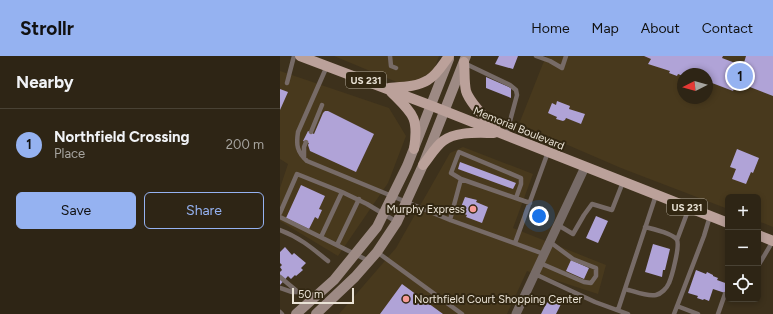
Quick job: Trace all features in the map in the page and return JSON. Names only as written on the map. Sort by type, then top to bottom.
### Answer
[{"type":"main road","name":"Memorial Boulevard","points":[[300,56],[386,88],[725,222]]},
{"type":"main road","points":[[386,88],[409,86],[429,80],[450,56]]},
{"type":"main road","points":[[311,309],[377,227],[414,149],[432,106],[450,56]]},
{"type":"main road","points":[[296,314],[311,309],[351,281],[377,252],[397,222],[423,165],[465,59]]},
{"type":"main road","points":[[465,59],[464,83],[467,93],[472,102],[502,134]]},
{"type":"main road","points":[[386,88],[414,117],[417,132],[414,149]]},
{"type":"main road","points":[[423,165],[442,142],[450,137],[473,134],[502,134]]},
{"type":"main road","points":[[761,236],[773,241]]},
{"type":"street","points":[[516,314],[585,167]]},
{"type":"lane","points":[[287,83],[294,56]]},
{"type":"lane","points":[[390,56],[391,66],[396,68]]},
{"type":"lane","points":[[536,56],[550,61],[562,68],[566,56]]},
{"type":"lane","points":[[465,59],[516,90],[517,95],[502,134]]},
{"type":"lane","points":[[327,66],[298,132],[297,148],[307,161],[450,220],[544,254]]},
{"type":"lane","points":[[311,132],[322,105]]},
{"type":"lane","points":[[304,158],[304,147],[306,142]]},
{"type":"lane","points":[[516,198],[522,184],[521,178],[458,152],[451,174],[461,179],[530,203]]},
{"type":"lane","points":[[515,243],[548,152]]},
{"type":"lane","points":[[280,213],[297,174],[359,199],[397,222]]},
{"type":"lane","points":[[450,220],[461,179]]},
{"type":"lane","points":[[558,225],[573,234],[592,204],[612,210],[623,182]]},
{"type":"lane","points":[[321,237],[342,192]]},
{"type":"lane","points":[[618,310],[656,195]]},
{"type":"lane","points":[[337,245],[359,199]]},
{"type":"lane","points":[[625,289],[650,296],[657,295],[664,291],[669,284],[678,247],[677,240],[689,208]]},
{"type":"lane","points":[[674,314],[704,236],[710,216]]},
{"type":"lane","points":[[280,217],[369,261]]},
{"type":"lane","points":[[646,227],[666,233],[673,236],[677,240]]},
{"type":"lane","points":[[280,230],[292,234],[305,242],[328,261]]},
{"type":"lane","points":[[761,261],[773,241]]},
{"type":"lane","points":[[540,263],[584,282],[591,283],[596,276],[596,268],[574,259],[550,242]]},
{"type":"lane","points":[[377,252],[462,314]]},
{"type":"lane","points":[[341,271],[351,281]]},
{"type":"lane","points":[[535,274],[595,302],[628,314]]},
{"type":"lane","points":[[280,276],[298,292],[292,292],[280,288]]},
{"type":"lane","points":[[718,314],[725,294]]},
{"type":"lane","points":[[678,306],[698,314]]},
{"type":"shaded area","points":[[334,56],[439,56],[434,70],[418,80],[399,83]]},
{"type":"shaded area","points":[[546,56],[773,56],[773,227],[761,222],[761,194],[725,194],[725,208],[621,168],[519,124]]},
{"type":"shaded area","points":[[280,71],[389,108],[406,136],[388,183],[338,256],[280,221],[280,188],[288,164],[280,159]]},
{"type":"shaded area","points":[[463,147],[533,174],[513,228],[606,265],[598,294],[527,271],[507,314],[339,314],[396,248],[450,153]]},
{"type":"building","points":[[499,56],[518,56],[513,69],[495,64]]},
{"type":"building","points":[[644,56],[723,56],[722,58],[743,66],[746,56],[773,56],[773,96],[737,82],[733,91],[713,83],[713,68],[677,68],[677,76],[669,73],[670,71],[648,64],[651,59]]},
{"type":"building","points":[[486,77],[511,88],[511,98],[486,88]]},
{"type":"building","points":[[280,89],[288,92],[280,110]]},
{"type":"building","points":[[557,101],[570,106],[569,109],[585,114],[581,124],[566,118],[563,121],[556,119],[557,117],[548,113],[552,103],[556,105]]},
{"type":"building","points":[[325,111],[328,111],[374,134],[356,172],[310,151],[308,145],[309,143],[303,141],[308,131],[314,134]]},
{"type":"building","points":[[737,149],[759,158],[753,173],[751,172],[746,184],[732,179],[736,169],[730,167]]},
{"type":"building","name":"Murphy Express","points":[[460,162],[516,183],[513,189],[458,169]]},
{"type":"building","points":[[301,185],[325,196],[319,209],[322,210],[318,219],[315,217],[309,229],[286,218]]},
{"type":"building","name":"Murphy Express","points":[[465,197],[477,200],[476,202],[488,207],[482,223],[466,217],[467,215],[459,212]]},
{"type":"building","points":[[596,216],[608,221],[598,243],[586,238]]},
{"type":"building","points":[[653,244],[670,249],[662,277],[645,272]]},
{"type":"building","points":[[285,247],[292,255],[294,253],[306,263],[301,268],[303,270],[296,276],[295,275],[291,279],[288,276],[280,285],[280,272],[282,270],[280,267],[282,265],[280,263],[280,252]]},
{"type":"building","points":[[571,260],[589,268],[584,279],[566,271]]},
{"type":"building","points":[[696,270],[706,274],[707,272],[718,278],[717,280],[725,283],[725,293],[713,289],[709,301],[697,298],[698,296],[688,293]]},
{"type":"building","name":"Northfield Court Shopping Center","points":[[402,284],[443,314],[380,314]]},
{"type":"building","points":[[550,299],[561,304],[556,314],[541,314],[547,302],[548,303]]},
{"type":"place","name":"Northfield Crossing","points":[[740,76]]},
{"type":"place","name":"Murphy Express","points":[[473,209]]},
{"type":"place","name":"Northfield Court Shopping Center","points":[[406,299]]}]
